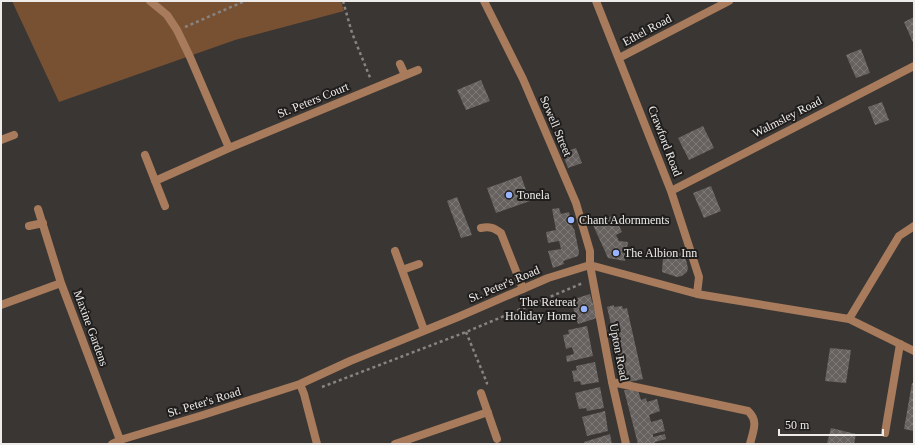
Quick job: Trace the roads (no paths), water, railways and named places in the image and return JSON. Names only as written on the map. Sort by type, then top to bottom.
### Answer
[{"type":"street","points":[[150,1],[167,15],[177,30],[230,148]]},
{"type":"street","name":"Sowell Street","points":[[484,1],[523,79],[576,203],[590,251],[590,265]]},
{"type":"street","name":"Crawford Road","points":[[596,1],[671,191],[699,276],[697,294]]},
{"type":"street","name":"Ethel Road","points":[[619,58],[729,1]]},
{"type":"street","points":[[400,64],[405,75]]},
{"type":"street","name":"Walmsley Road","points":[[671,191],[914,66]]},
{"type":"street","name":"St. Peters Court","points":[[155,181],[230,148],[418,70]]},
{"type":"street","points":[[1,140],[14,135]]},
{"type":"street","points":[[145,155],[165,206]]},
{"type":"street","name":"Maxine Gardens","points":[[38,209],[62,283],[120,440]]},
{"type":"street","points":[[29,226],[43,223]]},
{"type":"street","points":[[849,319],[899,236],[914,226]]},
{"type":"street","points":[[482,228],[494,228],[501,233],[523,288]]},
{"type":"street","points":[[395,251],[424,330]]},
{"type":"street","points":[[402,270],[419,264]]},
{"type":"street","points":[[590,265],[697,294],[849,319],[914,351]]},
{"type":"street","name":"Upton Road","points":[[590,265],[612,382],[626,444]]},
{"type":"street","name":"St. Peter's Road","points":[[112,444],[120,440],[203,416],[300,384],[350,361],[458,317],[523,288],[548,278],[590,265]]},
{"type":"street","points":[[1,305],[62,283]]},
{"type":"street","points":[[885,433],[900,344]]},
{"type":"street","points":[[612,382],[748,411],[752,414],[754,419],[750,444]]},
{"type":"street","points":[[300,384],[317,444]]},
{"type":"street","points":[[481,393],[497,439]]},
{"type":"street","points":[[395,444],[488,412]]},
{"type":"place","name":"Tonela","points":[[509,195]]},
{"type":"place","name":"Chant Adornments","points":[[571,220]]},
{"type":"place","name":"The Albion Inn","points":[[616,253]]},
{"type":"place","name":"The Retreat Holiday Home","points":[[584,309]]}]
